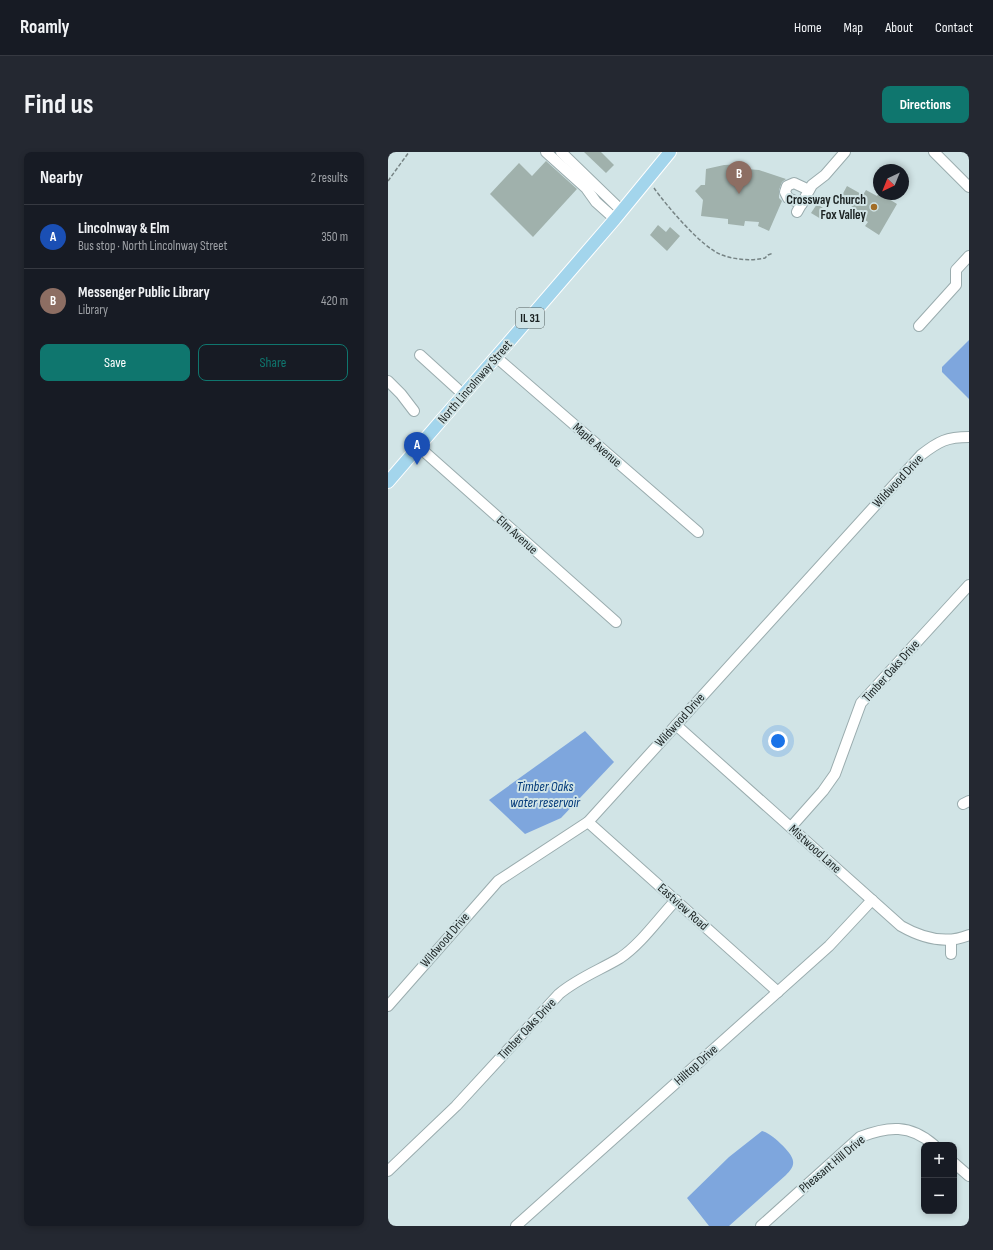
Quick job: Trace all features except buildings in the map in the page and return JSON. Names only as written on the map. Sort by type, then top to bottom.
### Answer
[{"type":"main road","name":"North Lincolnway Street","points":[[390,475],[419,447],[618,215],[670,152]]},
{"type":"street","points":[[546,152],[586,188],[596,202],[618,215]]},
{"type":"street","points":[[561,152],[618,215]]},
{"type":"street","points":[[810,190],[794,183],[787,186],[785,192],[788,198],[799,208],[810,190],[812,185],[825,174],[845,152]]},
{"type":"street","points":[[934,152],[969,186]]},
{"type":"street","points":[[918,326],[956,285],[956,270],[969,256]]},
{"type":"street","points":[[420,355],[464,394]]},
{"type":"street","name":"Maple Avenue","points":[[496,357],[698,532]]},
{"type":"street","points":[[388,381],[401,394],[414,411]]},
{"type":"street","name":"Wildwood Drive","points":[[388,1006],[498,881],[588,822],[921,455],[936,443],[950,437],[969,437]]},
{"type":"street","name":"Elm Avenue","points":[[419,447],[616,622]]},
{"type":"street","name":"Timber Oaks Drive","points":[[791,827],[823,791],[835,774],[861,703],[969,585]]},
{"type":"street","name":"Mistwood Lane","points":[[676,725],[901,926],[918,936],[936,940],[951,940],[969,935]]},
{"type":"street","name":"Eastview Road","points":[[588,822],[778,992]]},
{"type":"street","name":"Timber Oaks Drive","points":[[388,1171],[456,1106],[559,994],[571,984],[621,957],[633,947],[676,900]]},
{"type":"street","name":"Hilltop Drive","points":[[516,1226],[829,946],[872,900]]},
{"type":"street","points":[[951,940],[951,954]]},
{"type":"street","name":"Pheasant Hill Drive","points":[[761,1226],[860,1137],[876,1131],[892,1128],[910,1130],[929,1142]]},
{"type":"street","points":[[957,1166],[969,1176]]},
{"type":"path","points":[[388,181],[409,152]]},
{"type":"path","points":[[653,187],[678,218],[709,247],[721,255],[751,261],[765,258],[768,254],[773,253]]},
{"type":"water","points":[[969,340],[969,399],[942,372],[942,367]]},
{"type":"water","name":"Timber Oaks water reservoir","points":[[585,731],[614,762],[561,818],[525,834],[489,800]]},
{"type":"water","points":[[762,1131],[766,1132],[775,1139],[789,1153],[793,1161],[791,1169],[729,1226],[709,1226],[687,1198],[729,1157]]},
{"type":"place","name":"Messenger Public Library","points":[[739,194]]},
{"type":"place","name":"Crossway Church Fox Valley","points":[[874,207]]},
{"type":"place","name":"Lincolnway & Elm","points":[[417,465]]}]
